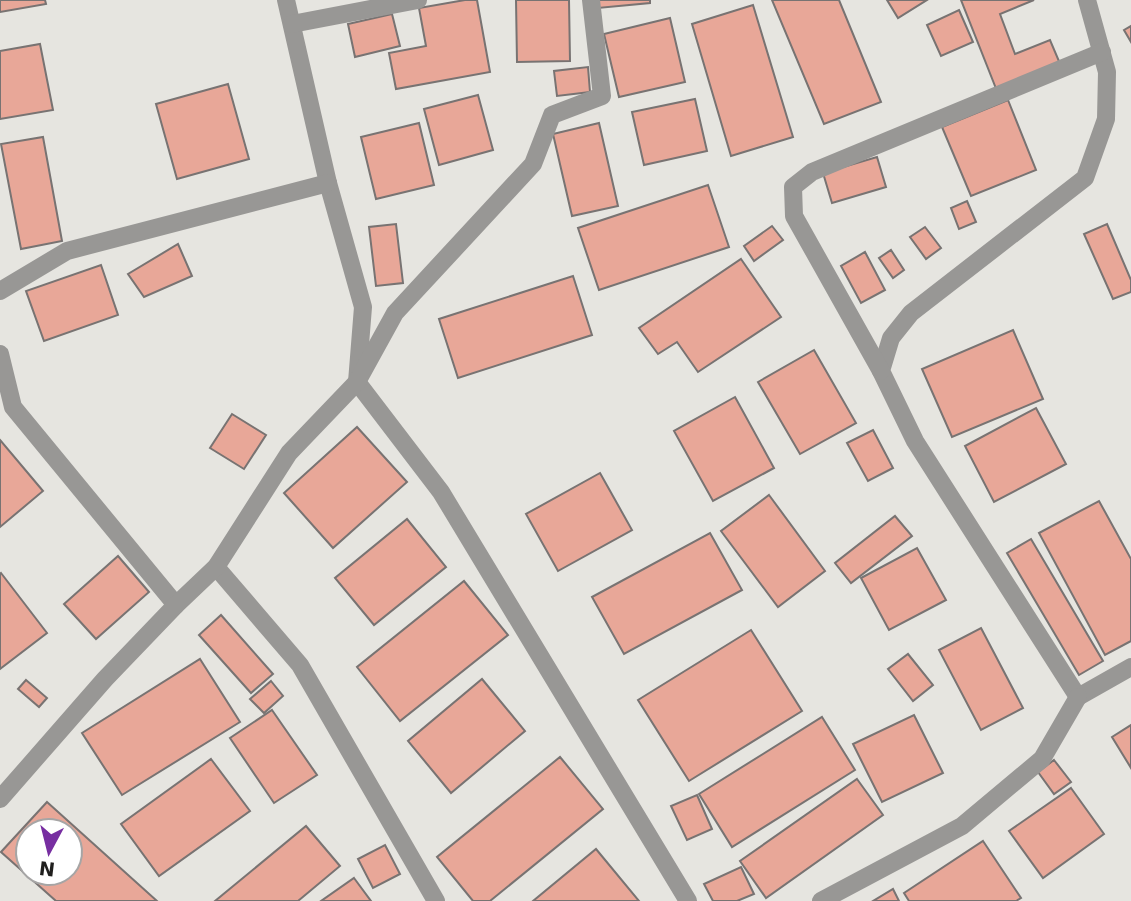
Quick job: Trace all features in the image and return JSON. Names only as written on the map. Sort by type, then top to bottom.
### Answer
[{"type":"street","points":[[286,0],[328,183],[363,307],[357,382],[441,492],[688,901]]},
{"type":"street","points":[[292,24],[418,0]]},
{"type":"street","points":[[0,799],[105,679],[216,567],[289,453],[357,382],[395,313],[533,164],[552,115],[602,96],[591,0]]},
{"type":"street","points":[[881,372],[891,338],[911,313],[1085,178],[1106,119],[1107,72],[1087,0]]},
{"type":"street","points":[[1078,697],[915,441],[881,372],[794,216],[793,187],[812,172],[1102,52]]},
{"type":"street","points":[[0,291],[67,251],[328,183]]},
{"type":"street","points":[[0,354],[13,407],[176,605]]},
{"type":"street","points":[[216,567],[300,665],[436,901]]},
{"type":"street","points":[[821,901],[962,826],[1042,759],[1078,697],[1131,667]]},
{"type":"building","points":[[0,0],[45,0],[46,4],[0,12]]},
{"type":"building","points":[[477,0],[490,72],[396,89],[389,53],[426,46],[419,8]]},
{"type":"building","points":[[516,0],[569,0],[570,61],[517,62]]},
{"type":"building","points":[[597,0],[650,0],[650,3],[598,8]]},
{"type":"building","points":[[772,0],[839,0],[881,102],[824,124]]},
{"type":"building","points":[[887,0],[927,0],[898,18]]},
{"type":"building","points":[[961,0],[1034,0],[1000,14],[1015,54],[1050,40],[1061,66],[997,91]]},
{"type":"building","points":[[753,5],[793,137],[731,156],[692,24]]},
{"type":"building","points":[[959,10],[973,42],[941,56],[927,25]]},
{"type":"building","points":[[392,14],[400,46],[355,57],[348,24]]},
{"type":"building","points":[[670,18],[685,82],[619,97],[604,34]]},
{"type":"building","points":[[1131,26],[1131,42],[1124,30]]},
{"type":"building","points":[[40,44],[53,110],[0,119],[0,51]]},
{"type":"building","points":[[588,67],[590,92],[557,96],[554,71]]},
{"type":"building","points":[[228,84],[249,159],[177,179],[156,104]]},
{"type":"building","points":[[478,95],[493,150],[439,165],[424,109]]},
{"type":"building","points":[[695,99],[707,151],[644,165],[632,112]]},
{"type":"building","points":[[1008,100],[1036,170],[971,196],[942,127]]},
{"type":"building","points":[[419,123],[434,185],[376,199],[361,137]]},
{"type":"building","points":[[599,123],[618,206],[572,216],[553,134]]},
{"type":"building","points":[[43,137],[62,241],[21,249],[1,144]]},
{"type":"building","points":[[877,157],[886,187],[832,203],[823,173]]},
{"type":"building","points":[[708,185],[729,247],[599,290],[578,228]]},
{"type":"building","points":[[967,201],[976,222],[959,229],[951,208]]},
{"type":"building","points":[[396,224],[403,283],[376,286],[369,227]]},
{"type":"building","points":[[1107,224],[1131,280],[1131,292],[1113,299],[1084,234]]},
{"type":"building","points":[[772,226],[783,240],[754,261],[744,246]]},
{"type":"building","points":[[925,227],[941,248],[926,259],[910,237]]},
{"type":"building","points":[[178,244],[192,276],[144,297],[128,274]]},
{"type":"building","points":[[891,250],[904,270],[893,278],[879,258]]},
{"type":"building","points":[[865,252],[885,290],[861,303],[841,266]]},
{"type":"building","points":[[741,259],[781,317],[698,372],[677,342],[658,354],[639,328]]},
{"type":"building","points":[[101,265],[118,315],[44,341],[26,291]]},
{"type":"building","points":[[573,276],[592,335],[458,378],[439,319]]},
{"type":"building","points":[[1013,330],[1043,399],[952,437],[922,369]]},
{"type":"building","points":[[814,350],[856,423],[800,454],[758,382]]},
{"type":"building","points":[[735,397],[774,468],[713,501],[674,431]]},
{"type":"building","points":[[1036,408],[1066,464],[994,502],[965,446]]},
{"type":"building","points":[[232,414],[266,435],[244,469],[210,448]]},
{"type":"building","points":[[357,427],[407,482],[333,548],[284,493]]},
{"type":"building","points":[[873,430],[893,468],[868,481],[847,443]]},
{"type":"building","points":[[0,440],[43,491],[0,527]]},
{"type":"building","points":[[600,473],[632,530],[558,571],[526,514]]},
{"type":"building","points":[[769,495],[825,571],[778,607],[721,531]]},
{"type":"building","points":[[1099,501],[1131,559],[1131,641],[1105,655],[1039,533]]},
{"type":"building","points":[[895,516],[912,536],[851,583],[835,563]]},
{"type":"building","points":[[407,519],[446,567],[374,625],[335,578]]},
{"type":"building","points":[[710,533],[742,590],[624,654],[592,597]]},
{"type":"building","points":[[1031,539],[1103,661],[1079,675],[1007,553]]},
{"type":"building","points":[[917,548],[946,600],[889,630],[861,578]]},
{"type":"building","points":[[118,556],[149,592],[96,639],[64,604]]},
{"type":"building","points":[[0,574],[47,633],[0,669]]},
{"type":"building","points":[[464,581],[508,635],[400,721],[357,667]]},
{"type":"building","points":[[221,615],[273,674],[251,693],[199,635]]},
{"type":"building","points":[[981,628],[1023,708],[981,730],[939,650]]},
{"type":"building","points":[[751,630],[802,711],[689,781],[638,700]]},
{"type":"building","points":[[908,654],[933,685],[913,701],[888,669]]},
{"type":"building","points":[[200,659],[240,722],[122,795],[82,733]]},
{"type":"building","points":[[482,679],[525,731],[451,793],[408,741]]},
{"type":"building","points":[[26,680],[47,698],[39,707],[18,689]]},
{"type":"building","points":[[271,681],[283,696],[264,713],[250,699]]},
{"type":"building","points":[[272,710],[317,775],[274,803],[230,738]]},
{"type":"building","points":[[914,715],[943,773],[882,802],[853,744]]},
{"type":"building","points":[[822,717],[855,770],[732,847],[699,794]]},
{"type":"building","points":[[1131,725],[1131,768],[1112,737]]},
{"type":"building","points":[[560,757],[603,809],[490,901],[473,901],[437,857]]},
{"type":"building","points":[[211,759],[250,811],[159,876],[121,824]]},
{"type":"building","points":[[1054,760],[1071,782],[1054,794],[1038,772]]},
{"type":"building","points":[[857,779],[883,815],[766,898],[740,861]]},
{"type":"building","points":[[1071,788],[1104,834],[1043,878],[1009,831]]},
{"type":"building","points":[[697,795],[712,829],[687,840],[671,806]]},
{"type":"building","points":[[47,802],[64,817],[33,817]]},
{"type":"building","points":[[306,826],[340,866],[298,901],[215,901]]},
{"type":"building","points":[[84,835],[157,901],[56,901],[40,887],[84,887]]},
{"type":"building","points":[[14,838],[14,864],[1,852]]},
{"type":"building","points":[[983,841],[1021,898],[1016,901],[909,901],[904,893]]},
{"type":"building","points":[[385,845],[400,874],[373,888],[358,859]]},
{"type":"building","points":[[596,849],[639,901],[533,901]]},
{"type":"building","points":[[741,867],[754,894],[737,901],[713,901],[704,884]]},
{"type":"building","points":[[354,878],[371,901],[321,901]]},
{"type":"building","points":[[893,889],[899,901],[873,901]]}]
